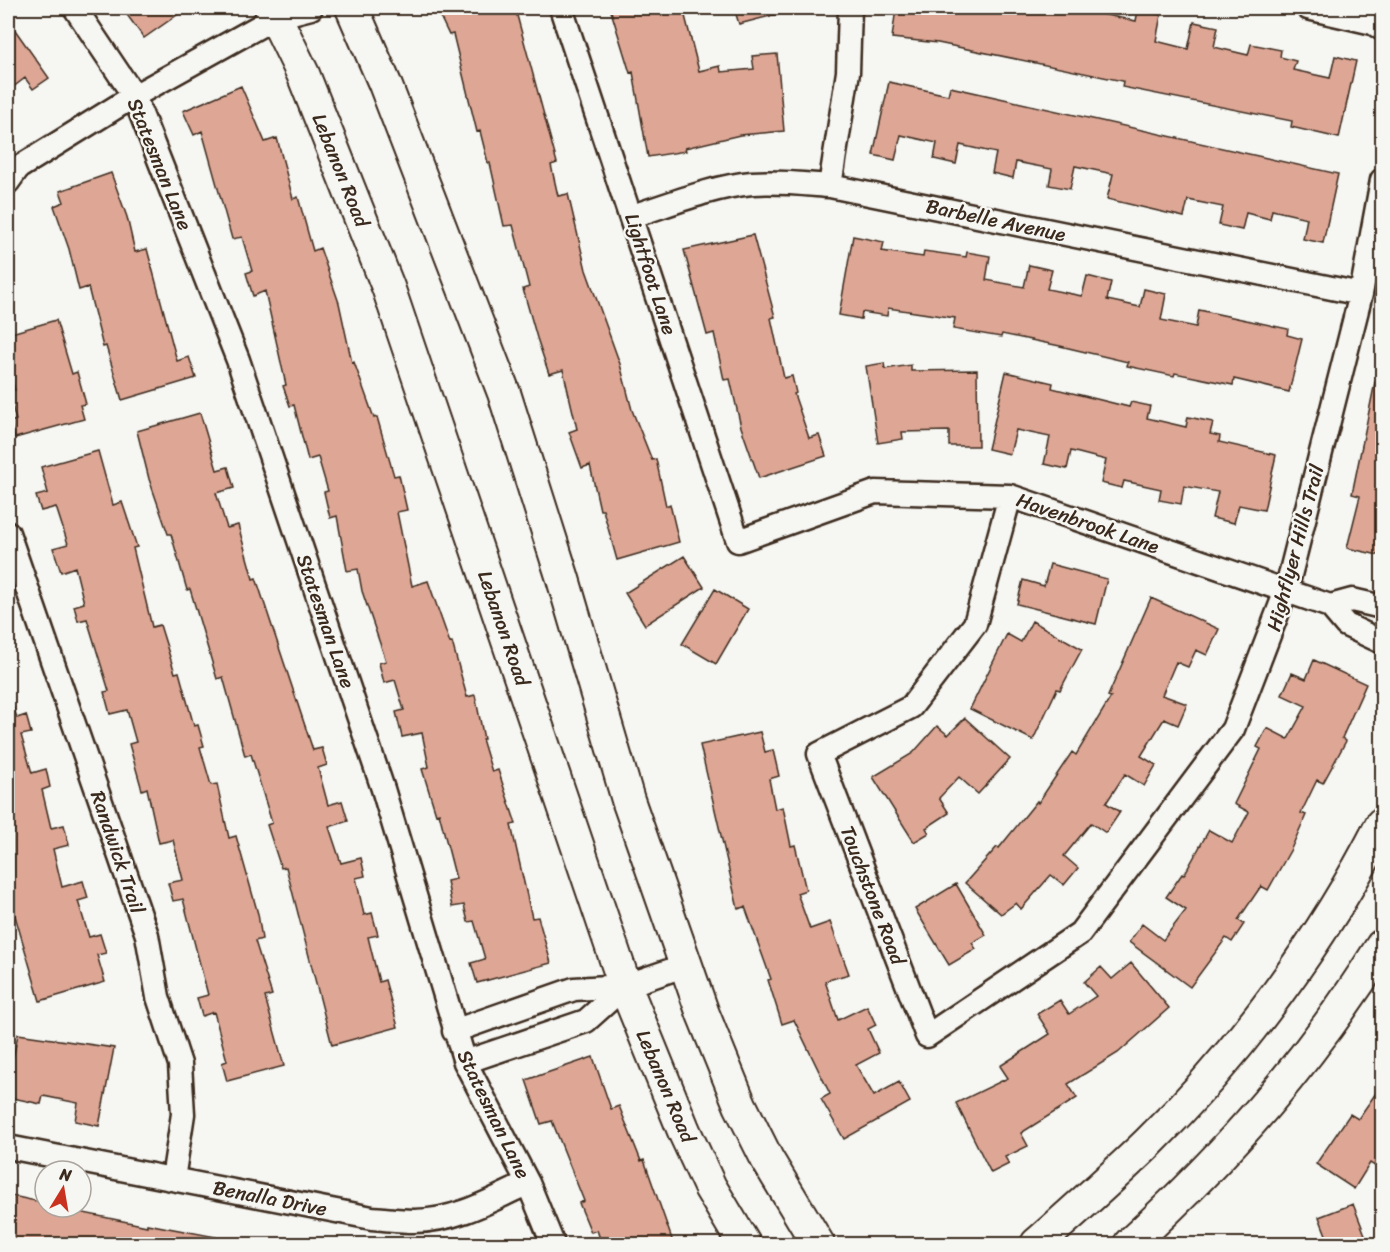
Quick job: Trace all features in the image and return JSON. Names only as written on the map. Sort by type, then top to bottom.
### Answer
[{"type":"main road","points":[[352,8],[385,84],[504,393],[563,579],[628,800],[686,965],[740,1105],[767,1159],[819,1245]]},
{"type":"main road","name":"Lebanon Road","points":[[278,11],[388,287],[625,986],[684,1131],[710,1187],[744,1245]]},
{"type":"main road","points":[[1037,1245],[1149,1142],[1215,1071],[1302,955],[1344,892],[1383,824]]},
{"type":"main road","points":[[1130,1245],[1209,1170],[1272,1099],[1307,1057],[1383,946]]},
{"type":"street","name":"Statesman Lane","points":[[75,8],[134,96],[238,360],[382,789],[465,1062],[528,1183],[554,1245]]},
{"type":"street","points":[[8,182],[18,168],[278,11],[311,8]]},
{"type":"street","name":"Lightfoot Lane","points":[[561,8],[632,216],[738,541]]},
{"type":"street","points":[[830,186],[848,72],[850,8]]},
{"type":"street","points":[[1308,8],[1373,22],[1383,29]]},
{"type":"street","name":"Highflyer Hills Trail","points":[[927,1036],[1080,933],[1233,729],[1286,591],[1360,294],[1383,180]]},
{"type":"street","name":"Barbelle Avenue","points":[[632,216],[716,189],[750,183],[782,182],[830,186],[1360,294]]},
{"type":"street","name":"Havenbrook Lane","points":[[738,541],[875,492],[1011,496],[1330,606],[1346,625],[1383,642]]},
{"type":"street","name":"Touchstone Road","points":[[927,1036],[819,754],[911,706],[975,624],[1011,496]]},
{"type":"street","name":"Randwick Trail","points":[[8,533],[147,936],[158,997],[180,1065],[183,1114],[173,1179]]},
{"type":"street","name":"Havenbrook Lane","points":[[1330,606],[1352,600],[1383,607]]},
{"type":"street","points":[[454,1031],[574,989],[625,986],[686,965]]},
{"type":"street","points":[[465,1062],[586,1021],[625,986]]},
{"type":"street","name":"Benalla Drive","points":[[8,1147],[372,1218],[415,1221],[441,1218],[470,1210],[528,1183]]},
{"type":"building","points":[[122,8],[187,8],[144,38]]},
{"type":"building","points":[[436,8],[515,8],[557,163],[551,165],[558,196],[568,194],[586,270],[620,364],[632,410],[652,460],[656,459],[666,506],[670,504],[679,542],[617,560],[603,510],[600,510],[590,465],[582,468],[569,432],[577,429],[563,370],[549,374],[537,338],[523,289],[529,287],[513,225],[504,226],[490,163],[488,163],[480,131],[477,132],[453,34],[449,35]]},
{"type":"building","points":[[610,8],[683,8],[699,71],[720,66],[721,72],[754,69],[752,56],[777,54],[784,131],[740,135],[685,148],[686,151],[648,157],[633,72],[630,73]]},
{"type":"building","points":[[734,8],[781,8],[782,13],[739,24]]},
{"type":"building","points":[[896,8],[1050,8],[1076,13],[1077,8],[1103,8],[1101,14],[1136,21],[1138,10],[1161,15],[1156,41],[1188,49],[1194,22],[1218,27],[1214,47],[1248,55],[1251,44],[1281,50],[1280,57],[1296,61],[1293,70],[1330,78],[1335,56],[1356,61],[1339,138],[1291,127],[1292,121],[1122,87],[1123,81],[938,43],[892,38]]},
{"type":"building","points":[[8,20],[49,78],[33,89],[25,78],[8,91]]},
{"type":"building","points":[[889,82],[948,95],[950,87],[1338,174],[1323,243],[1303,239],[1307,218],[1272,210],[1270,219],[1246,213],[1242,230],[1219,225],[1223,207],[1188,200],[1184,217],[1107,199],[1113,174],[1075,166],[1070,189],[1049,185],[1052,169],[1016,162],[1013,178],[992,173],[996,153],[960,145],[956,164],[934,159],[937,143],[901,135],[895,160],[873,155]]},
{"type":"building","points":[[241,86],[265,142],[277,138],[293,199],[298,197],[313,251],[320,248],[339,303],[352,363],[354,362],[374,418],[377,417],[394,476],[399,475],[407,510],[397,512],[412,586],[428,581],[450,643],[452,642],[467,697],[475,695],[484,739],[482,739],[492,772],[498,770],[516,824],[511,825],[532,918],[538,917],[551,963],[477,983],[471,963],[485,959],[474,921],[468,922],[464,905],[452,907],[447,881],[456,879],[439,813],[436,814],[422,769],[429,767],[422,733],[402,737],[396,712],[404,710],[395,680],[384,683],[379,663],[386,661],[362,591],[358,569],[347,571],[337,516],[330,518],[324,492],[328,491],[318,457],[308,460],[294,405],[290,406],[283,386],[286,385],[265,291],[253,296],[246,273],[252,271],[242,237],[232,239],[202,131],[194,135],[183,111]]},
{"type":"building","points":[[111,173],[127,217],[135,252],[147,249],[177,361],[189,357],[196,378],[122,400],[106,346],[103,347],[88,287],[79,290],[69,249],[54,206],[64,202],[60,191]]},
{"type":"building","points":[[753,235],[775,317],[771,318],[784,378],[792,376],[796,393],[794,394],[809,438],[819,435],[826,456],[759,478],[741,427],[730,379],[724,380],[714,333],[707,335],[684,250]]},
{"type":"building","points":[[853,236],[884,242],[882,251],[923,257],[924,251],[966,257],[967,252],[990,256],[986,280],[1024,287],[1029,265],[1052,270],[1047,289],[1082,296],[1087,276],[1111,282],[1107,300],[1140,307],[1144,289],[1166,294],[1161,320],[1196,327],[1199,310],[1288,329],[1287,335],[1302,339],[1289,392],[1234,379],[1233,385],[1175,373],[1174,376],[1127,366],[1128,362],[1060,346],[1002,334],[1001,337],[953,329],[955,318],[888,308],[887,316],[862,312],[861,319],[839,315]]},
{"type":"building","points":[[56,320],[72,374],[77,372],[86,404],[80,405],[84,419],[15,438],[10,422],[16,420],[8,392],[15,390],[8,365],[8,334]]},
{"type":"building","points":[[884,363],[885,369],[911,365],[911,371],[977,370],[978,446],[949,446],[949,431],[902,432],[903,439],[878,443],[866,366]]},
{"type":"building","points":[[1006,372],[1053,383],[1052,388],[1129,407],[1131,402],[1150,406],[1147,418],[1186,427],[1188,417],[1213,422],[1210,434],[1220,436],[1219,442],[1276,455],[1264,510],[1239,505],[1234,523],[1212,518],[1218,492],[1184,486],[1181,504],[1159,500],[1161,489],[1124,481],[1122,488],[1101,483],[1106,460],[1071,451],[1067,469],[1044,464],[1050,437],[1016,430],[1010,454],[988,449]]},
{"type":"building","points":[[1375,382],[1383,383],[1383,556],[1347,548],[1360,496],[1352,494]]},
{"type":"building","points":[[200,413],[217,470],[228,467],[234,488],[216,493],[227,528],[238,525],[253,579],[256,578],[313,750],[322,748],[327,765],[318,768],[328,805],[342,801],[348,821],[329,827],[341,863],[361,858],[365,876],[356,878],[364,915],[372,913],[378,935],[368,937],[379,982],[385,980],[398,1027],[332,1045],[286,867],[281,868],[267,825],[272,823],[251,754],[245,756],[223,677],[217,679],[190,589],[187,590],[171,534],[168,534],[149,479],[137,431]]},
{"type":"building","points":[[98,451],[113,505],[122,502],[137,547],[133,548],[152,627],[160,625],[175,673],[179,672],[194,726],[198,725],[204,746],[200,747],[211,785],[217,784],[229,838],[236,836],[258,914],[262,939],[255,941],[272,995],[265,997],[284,1066],[227,1081],[222,1063],[227,1061],[214,1012],[202,1016],[197,998],[208,995],[183,899],[173,901],[168,883],[183,880],[173,840],[159,843],[147,788],[142,790],[129,744],[136,742],[127,710],[110,714],[104,692],[109,691],[87,619],[78,621],[74,606],[84,603],[75,567],[61,572],[53,548],[68,544],[56,507],[41,511],[36,496],[48,493],[41,467]]},
{"type":"building","points":[[684,556],[704,587],[645,625],[625,593]]},
{"type":"building","points":[[1050,564],[1107,579],[1096,624],[1017,604],[1023,580],[1044,586]]},
{"type":"building","points":[[715,589],[748,609],[716,664],[682,644]]},
{"type":"building","points":[[1151,598],[1219,629],[1207,655],[1196,650],[1188,667],[1176,662],[1162,695],[1187,704],[1178,725],[1164,719],[1141,756],[1156,765],[1144,786],[1125,774],[1106,803],[1120,812],[1106,833],[1091,823],[1064,856],[1078,868],[1064,885],[1051,875],[1021,909],[1016,903],[1001,914],[965,883],[997,847],[999,848],[1037,801],[1038,803],[1072,752],[1076,755],[1111,697],[1108,696]]},
{"type":"building","points":[[1032,621],[1082,649],[1060,690],[1057,689],[1033,740],[970,709],[1007,634],[1021,642]]},
{"type":"building","points":[[1314,660],[1366,684],[1342,738],[1346,741],[1323,783],[1317,780],[1301,813],[1306,815],[1291,849],[1268,890],[1261,886],[1238,920],[1244,924],[1232,942],[1226,938],[1190,987],[1129,942],[1142,924],[1163,940],[1186,910],[1166,897],[1182,874],[1184,875],[1209,830],[1232,843],[1249,812],[1234,804],[1261,749],[1257,747],[1267,728],[1288,739],[1306,706],[1282,695],[1292,673],[1306,679]]},
{"type":"building","points":[[8,703],[12,703],[17,718],[26,715],[31,733],[21,735],[32,773],[46,769],[50,787],[42,790],[51,828],[64,825],[69,845],[53,849],[62,887],[83,881],[88,898],[78,901],[89,937],[100,934],[106,953],[97,955],[105,982],[40,1001],[8,892]]},
{"type":"building","points":[[965,718],[1010,759],[978,794],[959,777],[939,798],[949,813],[926,828],[929,833],[914,842],[873,777],[913,753],[937,726],[948,735]]},
{"type":"building","points":[[760,732],[765,752],[773,750],[779,776],[769,779],[775,809],[783,807],[791,846],[795,845],[806,890],[797,893],[810,929],[830,922],[849,974],[825,981],[838,1020],[867,1006],[876,1025],[868,1029],[879,1053],[856,1065],[874,1096],[899,1082],[910,1102],[844,1139],[821,1099],[830,1094],[794,1020],[782,1024],[768,980],[771,979],[745,907],[738,909],[700,745]]},
{"type":"building","points":[[956,884],[986,935],[972,943],[976,949],[949,965],[915,909]]},
{"type":"building","points":[[1131,963],[1169,1008],[1118,1053],[1068,1084],[1077,1098],[1021,1133],[1028,1146],[1005,1157],[1009,1164],[991,1173],[956,1103],[1008,1078],[1000,1066],[1050,1034],[1037,1014],[1060,1000],[1069,1014],[1096,996],[1084,982],[1101,967],[1112,979]]},
{"type":"building","points":[[18,1034],[114,1048],[99,1126],[75,1121],[78,1103],[43,1096],[41,1104],[8,1097],[8,1057],[13,1058]]},
{"type":"building","points":[[593,1057],[611,1109],[619,1106],[641,1161],[644,1160],[674,1245],[602,1245],[597,1230],[591,1232],[579,1203],[584,1201],[552,1121],[541,1124],[526,1080]]},
{"type":"building","points":[[1383,1083],[1383,1171],[1370,1163],[1354,1189],[1316,1164],[1350,1114],[1358,1119]]},
{"type":"building","points":[[8,1195],[33,1200],[33,1219],[93,1219],[93,1215],[216,1237],[215,1245],[8,1245]]},
{"type":"building","points":[[1353,1204],[1369,1245],[1330,1245],[1319,1217]]}]
